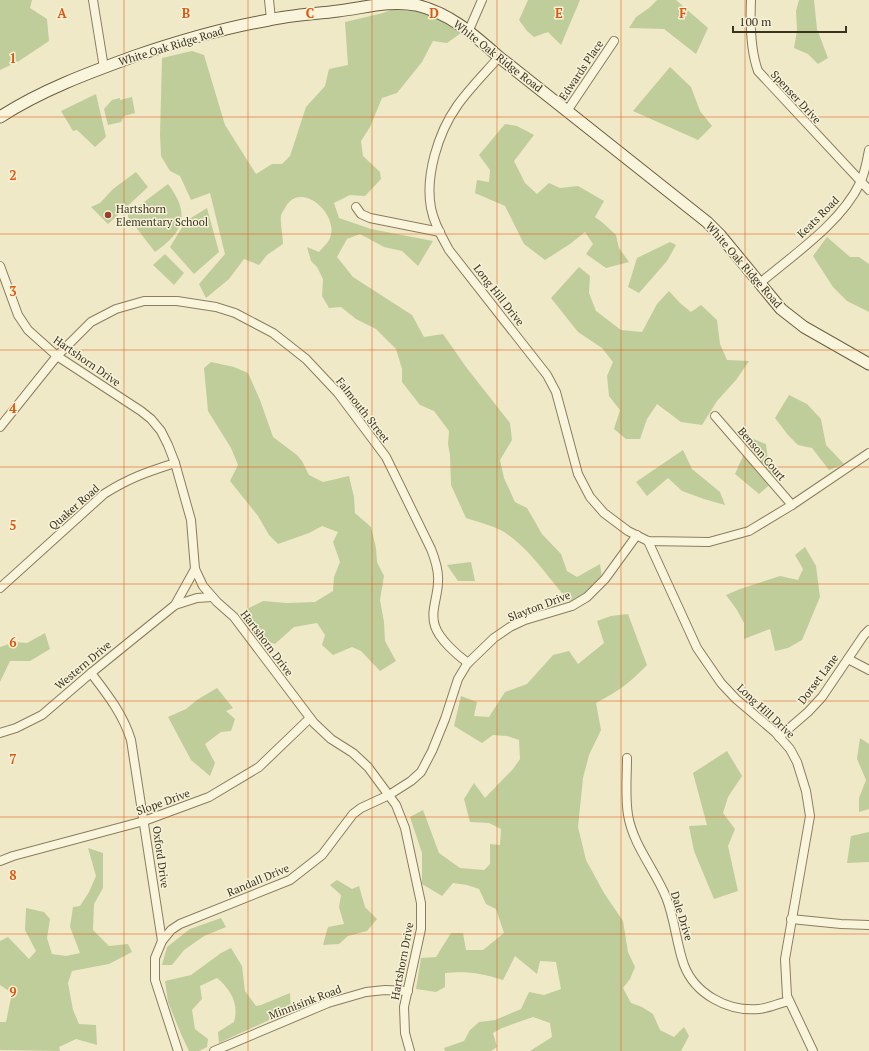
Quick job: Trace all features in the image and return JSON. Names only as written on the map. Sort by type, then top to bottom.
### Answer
[{"type":"street","points":[[93,0],[104,68]]},
{"type":"street","points":[[269,0],[271,19]]},
{"type":"street","points":[[469,30],[482,0]]},
{"type":"street","name":"Spenser Drive","points":[[751,0],[752,42],[754,59],[758,71],[869,190]]},
{"type":"street","name":"White Oak Ridge Road","points":[[0,117],[56,86],[170,44],[201,35],[271,19],[340,11],[389,1],[432,10],[444,15],[469,30],[499,57],[708,222],[781,310],[798,322],[869,364]]},
{"type":"street","name":"Edwards Place","points":[[567,111],[614,41]]},
{"type":"street","name":"Long Hill Drive","points":[[499,57],[458,105],[445,125],[436,150],[429,183],[431,208],[449,250],[547,374],[556,392],[578,474],[590,497],[604,513],[628,531],[648,541],[697,648],[721,683],[736,699],[779,737],[790,749],[797,762],[806,791],[810,816],[784,959],[786,996],[812,1051]]},
{"type":"street","name":"Keats Road","points":[[760,283],[826,227],[839,214],[850,200],[861,181],[869,150]]},
{"type":"street","points":[[356,207],[361,214],[370,218],[440,232]]},
{"type":"street","name":"Hartshorn Drive","points":[[0,266],[10,297],[23,324],[57,356],[151,419],[161,431],[175,463],[191,520],[195,569],[203,586],[212,597],[234,617],[310,718],[331,739],[353,753],[368,767],[396,805],[406,828],[421,903],[421,929],[404,1007],[405,1033],[410,1051]]},
{"type":"street","name":"Falmouth Street","points":[[0,427],[57,356],[91,322],[116,309],[144,301],[177,301],[216,307],[235,312],[273,333],[306,359],[338,393],[386,458],[436,561],[438,582],[433,618],[434,626],[454,653],[468,663]]},
{"type":"street","name":"Benson Court","points":[[716,416],[792,505]]},
{"type":"street","points":[[648,541],[709,542],[749,531],[792,505],[869,453]]},
{"type":"street","name":"Quaker Road","points":[[0,588],[104,494],[120,484],[143,473],[175,463]]},
{"type":"street","name":"Slayton Drive","points":[[389,795],[411,781],[421,772],[432,751],[445,719],[458,679],[468,663],[494,638],[510,627],[525,620],[572,606],[587,597],[605,579],[637,535]]},
{"type":"street","name":"Western Drive","points":[[175,605],[195,569]]},
{"type":"street","name":"Western Drive","points":[[0,733],[16,728],[42,715],[175,605],[197,598],[212,597]]},
{"type":"street","name":"Dorset Lane","points":[[779,737],[808,712],[822,697],[864,635],[869,630]]},
{"type":"street","points":[[848,659],[869,670]]},
{"type":"street","name":"Oxford Drive","points":[[91,673],[118,710],[126,724],[131,740],[162,941],[155,958],[154,974],[156,987],[178,1051]]},
{"type":"street","name":"Slope Drive","points":[[0,861],[12,856],[144,821],[208,797],[259,766],[310,718]]},
{"type":"street","name":"Dale Drive","points":[[627,758],[626,798],[628,816],[638,844],[666,898],[684,964],[690,977],[708,995],[736,1008],[760,1009],[789,1001]]},
{"type":"street","name":"Randall Drive","points":[[162,941],[171,930],[180,924],[290,880],[322,855],[353,814],[361,808],[389,795]]},
{"type":"street","points":[[791,919],[869,925]]},
{"type":"street","name":"Minnisink Road","points":[[214,1051],[328,1004],[366,992],[385,990],[408,991]]},
{"type":"green space","points":[[0,0],[32,0],[30,8],[47,19],[49,41],[19,61],[0,70]]},
{"type":"green space","points":[[528,0],[580,0],[561,45],[548,32],[534,37],[527,31],[519,20]]},
{"type":"green space","points":[[657,0],[676,0],[708,28],[696,54],[664,29],[629,28],[636,17]]},
{"type":"green space","points":[[799,0],[814,0],[817,29],[828,58],[818,64],[808,54],[794,48],[797,31],[796,11]]},
{"type":"green space","points":[[401,6],[438,18],[461,33],[447,43],[433,41],[422,62],[397,93],[382,98],[370,127],[361,141],[363,156],[380,172],[381,179],[365,196],[350,195],[334,203],[339,218],[371,229],[433,241],[418,266],[402,251],[384,247],[360,234],[347,239],[337,257],[353,277],[412,315],[424,337],[443,334],[466,367],[510,423],[512,440],[500,460],[504,478],[515,502],[527,508],[542,534],[561,554],[567,571],[577,577],[600,564],[602,578],[572,604],[532,556],[514,539],[496,528],[466,518],[451,485],[448,444],[449,431],[434,411],[420,405],[402,382],[402,369],[396,349],[376,329],[356,319],[341,307],[329,308],[322,296],[323,279],[317,267],[311,261],[307,247],[319,252],[329,240],[331,231],[330,221],[318,204],[309,199],[300,197],[292,200],[281,215],[283,244],[267,255],[259,265],[244,259],[229,279],[206,298],[199,284],[225,254],[210,193],[191,200],[180,176],[170,171],[161,156],[160,135],[162,58],[192,51],[204,55],[225,125],[256,174],[272,164],[282,164],[290,156],[306,107],[325,86],[329,69],[348,65],[345,22],[383,13]]},
{"type":"green space","points":[[670,67],[691,87],[700,111],[712,126],[698,140],[633,111]]},
{"type":"green space","points":[[96,94],[106,137],[95,147],[77,130],[73,131],[61,111]]},
{"type":"green space","points":[[132,97],[135,113],[124,116],[121,122],[108,125],[104,109],[112,100]]},
{"type":"green space","points":[[505,124],[517,126],[534,135],[514,161],[525,183],[537,194],[549,183],[560,188],[578,186],[604,201],[595,217],[616,235],[619,248],[629,262],[606,268],[586,254],[593,244],[585,232],[570,244],[545,260],[524,244],[505,206],[475,193],[477,180],[489,182],[490,170],[479,155]]},
{"type":"green space","points":[[136,172],[148,187],[108,224],[91,207],[100,203],[113,189]]},
{"type":"green space","points":[[168,184],[175,194],[179,204],[181,221],[173,237],[155,252],[128,217],[128,214]]},
{"type":"green space","points":[[207,208],[219,252],[194,274],[170,247],[186,221]]},
{"type":"green space","points":[[827,237],[850,257],[859,257],[869,264],[869,312],[847,301],[833,287],[813,256]]},
{"type":"green space","points":[[670,242],[676,245],[667,261],[639,293],[628,287],[637,258]]},
{"type":"green space","points":[[165,254],[184,273],[174,285],[153,265]]},
{"type":"green space","points":[[579,267],[590,276],[589,293],[596,311],[621,330],[642,332],[657,304],[669,291],[691,312],[701,305],[717,320],[720,344],[727,360],[749,361],[736,380],[717,401],[702,425],[681,422],[657,404],[647,419],[640,439],[626,439],[614,429],[620,410],[609,396],[607,376],[613,362],[602,348],[578,332],[551,298]]},
{"type":"green space","points":[[211,362],[234,367],[248,373],[260,400],[273,437],[297,455],[302,461],[309,475],[323,482],[349,476],[354,497],[355,513],[371,527],[376,548],[377,562],[384,576],[380,600],[384,622],[385,641],[396,661],[380,671],[361,651],[352,647],[333,655],[322,645],[325,635],[317,623],[294,627],[275,644],[262,640],[246,618],[249,608],[263,601],[287,603],[315,602],[333,591],[334,577],[340,562],[333,542],[338,532],[322,526],[309,533],[278,544],[269,535],[258,516],[230,481],[238,465],[231,448],[208,411],[204,368]]},
{"type":"green space","points":[[789,395],[807,404],[821,419],[826,445],[844,464],[829,470],[812,448],[798,445],[788,435],[775,418]]},
{"type":"green space","points":[[751,438],[766,444],[768,461],[775,480],[759,494],[735,474]]},
{"type":"green space","points":[[683,450],[692,469],[720,492],[725,505],[682,491],[668,478],[647,496],[636,482]]},
{"type":"green space","points":[[805,547],[816,566],[820,597],[802,640],[788,648],[775,651],[770,629],[744,639],[744,623],[726,595],[780,576],[798,580],[803,569],[795,555]]},
{"type":"green space","points":[[471,562],[475,581],[458,581],[447,565]]},
{"type":"green space","points":[[628,614],[647,665],[623,687],[596,703],[601,730],[589,755],[583,778],[578,827],[586,860],[604,893],[623,921],[628,952],[635,967],[630,979],[623,988],[631,1003],[642,1007],[653,1014],[660,1030],[674,1037],[684,1027],[689,1036],[681,1051],[530,1051],[552,1037],[550,1023],[533,1017],[502,1028],[493,1033],[497,1047],[491,1051],[445,1051],[444,1048],[464,1041],[470,1030],[479,1022],[495,1020],[521,1009],[529,992],[544,995],[561,989],[556,962],[540,961],[537,974],[515,956],[503,980],[474,973],[445,973],[445,987],[436,992],[416,989],[421,958],[436,957],[451,933],[463,933],[466,950],[483,950],[504,933],[496,909],[486,904],[479,889],[453,883],[442,896],[422,884],[422,853],[410,817],[423,810],[439,853],[460,868],[484,870],[490,864],[490,844],[500,845],[501,829],[489,823],[470,822],[464,799],[474,783],[485,798],[513,769],[520,759],[519,740],[507,736],[493,735],[482,743],[454,726],[461,696],[477,702],[474,716],[489,717],[505,692],[527,684],[553,655],[569,651],[578,664],[604,643],[597,621],[611,616]]},
{"type":"green space","points":[[45,633],[50,649],[30,661],[10,661],[0,682],[0,647],[15,642],[27,643]]},
{"type":"green space","points":[[217,688],[233,708],[226,711],[235,719],[231,731],[221,732],[205,744],[215,763],[210,776],[191,760],[168,717],[186,709],[197,700]]},
{"type":"green space","points":[[860,738],[869,744],[869,809],[859,812],[859,798],[866,780],[857,759]]},
{"type":"green space","points":[[727,751],[742,776],[728,797],[723,813],[735,829],[728,846],[738,891],[714,899],[694,851],[689,826],[707,825],[693,773]]},
{"type":"green space","points":[[869,832],[869,862],[847,863],[851,836]]},
{"type":"green space","points":[[88,848],[103,853],[103,888],[94,904],[93,930],[109,946],[128,944],[132,952],[109,964],[72,971],[68,983],[73,1010],[79,1024],[96,1025],[97,1045],[76,1039],[59,1047],[60,1051],[0,1050],[0,1022],[6,1022],[12,993],[0,985],[0,941],[8,937],[29,959],[36,951],[25,930],[26,908],[44,912],[50,919],[47,938],[52,954],[66,956],[80,953],[70,927],[73,907],[80,906],[89,892],[96,876]]},
{"type":"green space","points":[[337,880],[352,889],[359,886],[365,907],[377,919],[367,931],[348,936],[339,944],[323,945],[328,927],[344,924],[339,907],[341,895],[330,885]]},
{"type":"green space","points":[[221,918],[226,927],[204,936],[184,950],[172,965],[162,965],[167,947],[190,929]]},
{"type":"green space","points":[[231,948],[242,966],[245,991],[256,1006],[290,993],[291,1010],[219,1043],[218,1032],[234,1022],[235,1003],[230,992],[217,978],[200,986],[202,999],[192,1010],[195,1029],[208,1039],[207,1047],[199,1051],[189,1051],[168,1002],[165,981],[191,975],[221,953]]},
{"type":"place","name":"Hartshorn Elementary School","points":[[108,215]]}]
